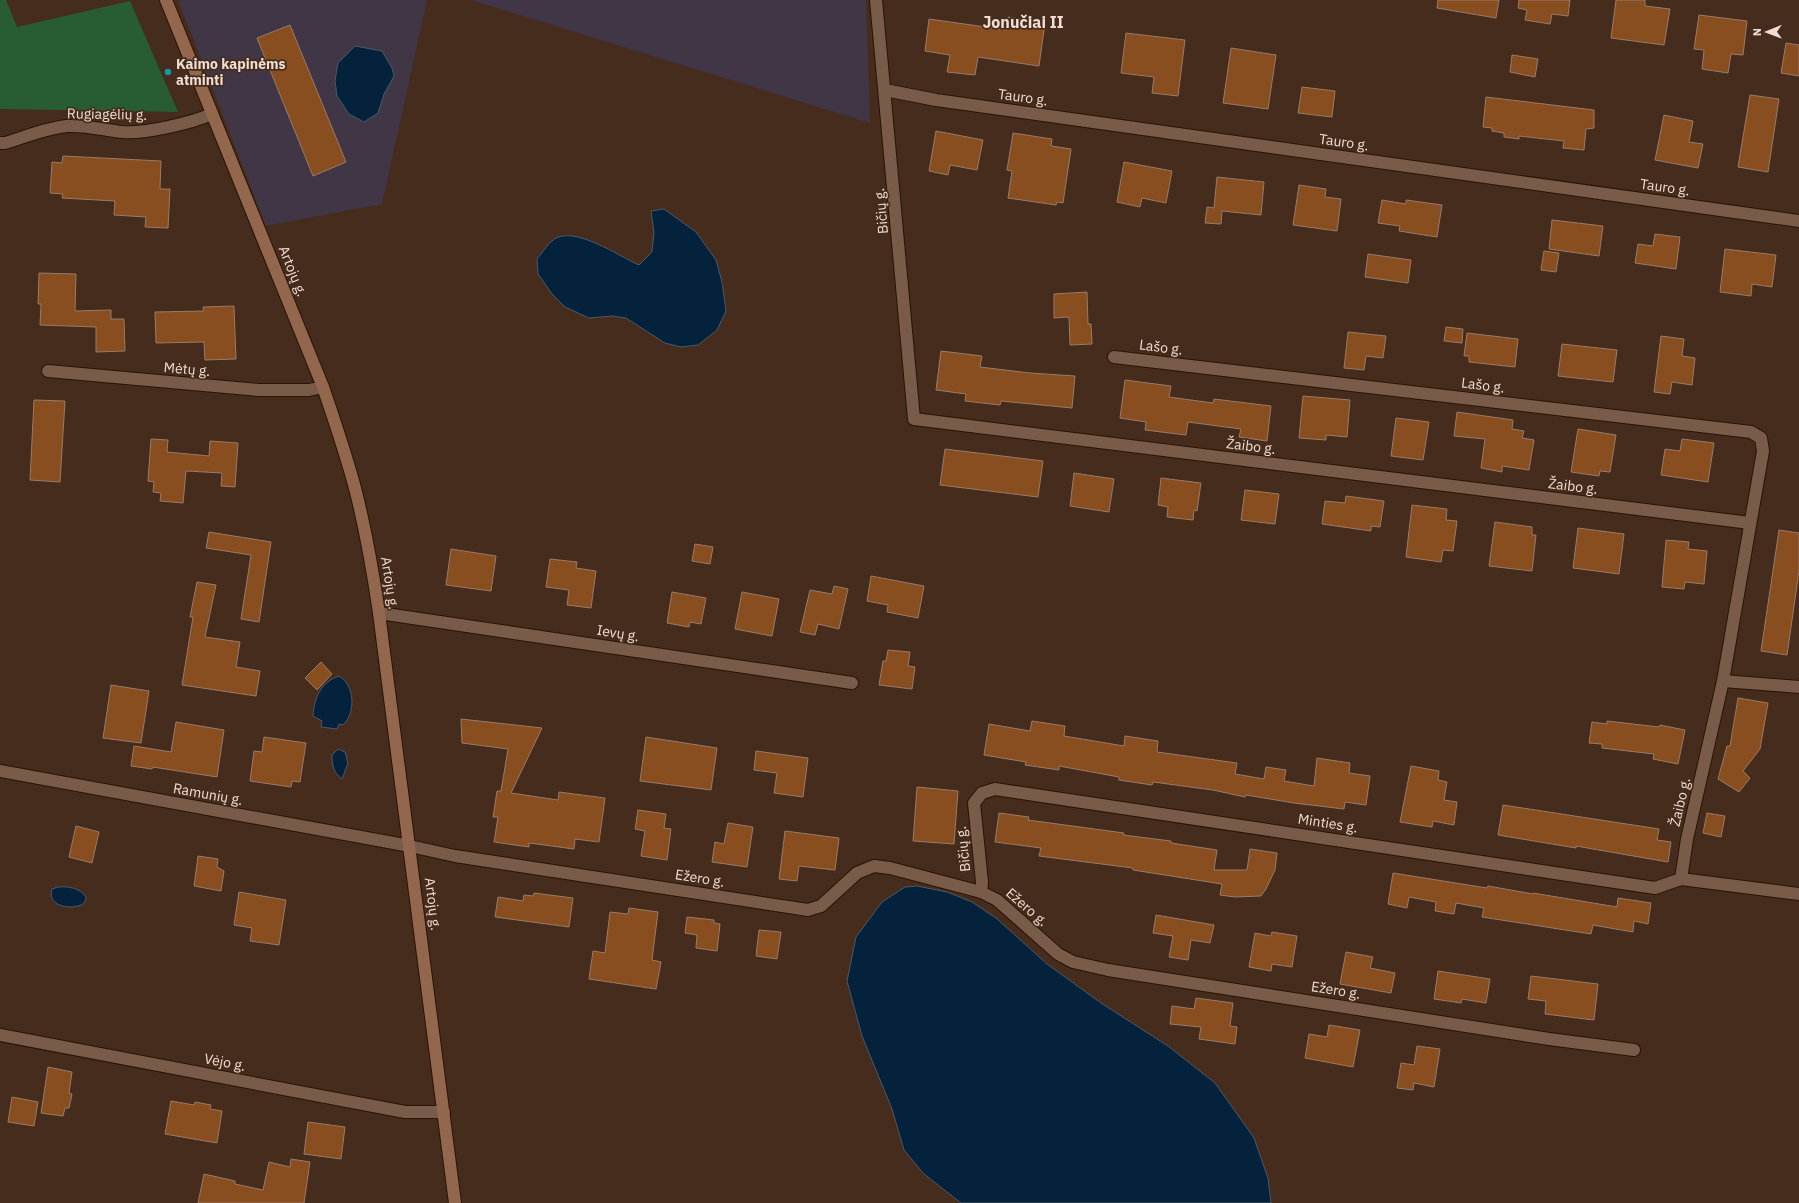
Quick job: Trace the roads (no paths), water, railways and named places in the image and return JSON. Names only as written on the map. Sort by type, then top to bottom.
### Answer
[{"type":"main road","name":"Artojų g.","points":[[166,0],[323,387],[340,436],[356,492],[380,612],[455,1203]]},
{"type":"street","name":"Bičių g.","points":[[876,0],[914,419]]},
{"type":"street","name":"Tauro g.","points":[[885,90],[936,100],[1799,221]]},
{"type":"street","name":"Rugiagėlių g.","points":[[0,143],[5,144],[67,126],[85,126],[124,132],[148,131],[212,114]]},
{"type":"street","name":"Lašo g.","points":[[1114,357],[1751,432],[1761,438],[1764,451],[1750,523]]},
{"type":"street","name":"Mėtų g.","points":[[48,371],[258,390],[309,390],[323,387]]},
{"type":"street","name":"Žaibo g.","points":[[914,419],[1750,523],[1723,681],[1687,839],[1681,879]]},
{"type":"street","name":"Ievų g.","points":[[380,612],[852,683]]},
{"type":"street","points":[[1723,681],[1799,687]]},
{"type":"street","name":"Ramunių g.","points":[[0,772],[410,846]]},
{"type":"street","name":"Minties g.","points":[[974,803],[982,793],[995,788],[1655,888],[1681,879]]},
{"type":"street","name":"Bičių g.","points":[[974,803],[982,882],[981,892]]},
{"type":"street","name":"Ežero g.","points":[[410,846],[455,856],[808,910],[821,906],[857,873],[874,866],[890,868],[981,892],[997,900],[1053,950],[1073,962],[1116,971],[1549,1039],[1634,1050]]},
{"type":"street","points":[[1681,879],[1799,894]]},
{"type":"street","name":"Vėjo g.","points":[[0,1035],[405,1112],[444,1112]]},
{"type":"water","points":[[355,46],[382,51],[392,68],[394,76],[384,94],[378,113],[364,122],[349,114],[337,96],[335,81],[338,63]]},
{"type":"water","points":[[664,209],[696,232],[716,260],[722,282],[726,311],[717,330],[698,345],[681,347],[665,343],[626,318],[612,316],[589,318],[565,307],[552,294],[538,274],[537,259],[553,240],[562,236],[572,236],[584,239],[609,249],[639,265],[652,252],[654,232],[651,211]]},
{"type":"water","points":[[339,676],[344,680],[351,692],[352,707],[350,714],[343,725],[339,724],[337,729],[321,727],[322,721],[313,716],[317,697],[327,682]]},
{"type":"water","points":[[338,749],[345,752],[348,763],[342,779],[335,771],[332,762],[332,755]]},
{"type":"water","points":[[917,886],[947,892],[972,902],[996,918],[1047,964],[1101,1003],[1168,1046],[1215,1083],[1254,1138],[1268,1178],[1271,1203],[961,1203],[924,1174],[904,1150],[892,1109],[862,1036],[847,981],[856,937],[882,902],[905,887]]},
{"type":"water","points":[[58,887],[70,887],[77,890],[86,897],[85,902],[75,907],[58,904],[53,901],[51,896],[52,889]]},
{"type":"place","name":"Kaimo kapinėms atminti","points":[[168,72]]},
{"type":"district","name":"Jonučiai II","points":[[1023,22]]}]
